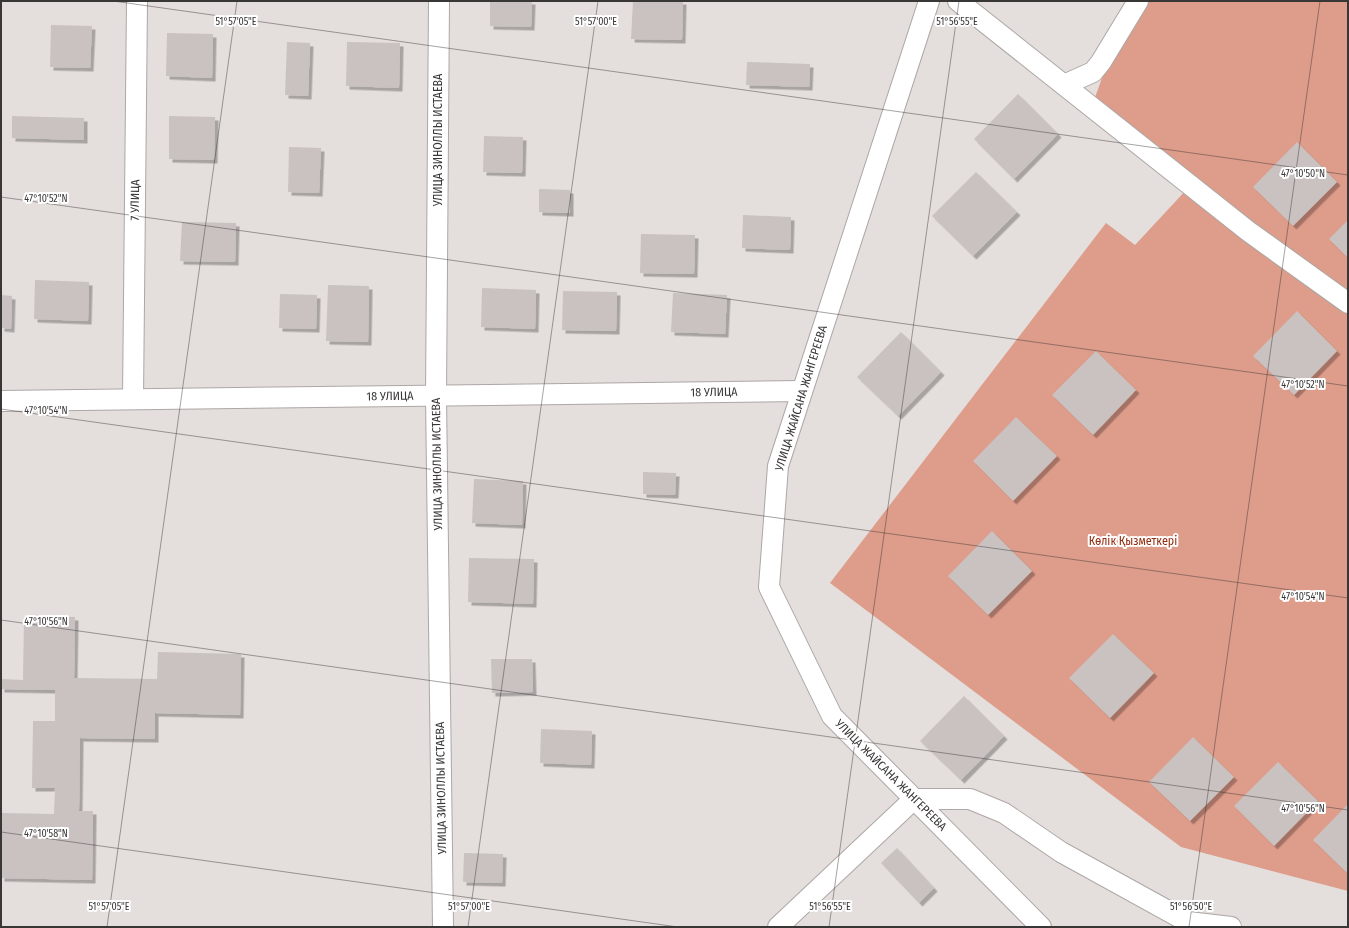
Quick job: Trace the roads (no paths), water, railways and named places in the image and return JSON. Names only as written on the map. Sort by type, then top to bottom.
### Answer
[{"type":"street","name":"7 УЛИЦА","points":[[133,399],[136,1]]},
{"type":"street","name":"УЛИЦА ЗИНОЛЛЫ ИСТАЕВА","points":[[439,1],[436,396],[443,927]]},
{"type":"street","name":"УЛИЦА ЖАЙСАНА ЖАНГЕРЕЕВА","points":[[929,1],[778,466],[769,587],[832,716],[1041,927]]},
{"type":"street","points":[[958,1],[1248,231],[1348,303]]},
{"type":"street","points":[[1064,85],[1093,72],[1101,62],[1138,1]]},
{"type":"street","name":"18 УЛИЦА","points":[[1,401],[802,391]]},
{"type":"street","points":[[778,927],[914,799],[970,799],[1004,813],[1060,852],[1188,922],[1231,927]]},
{"type":"park label","name":"Көлік Қызметкері","points":[[1133,541]]}]
